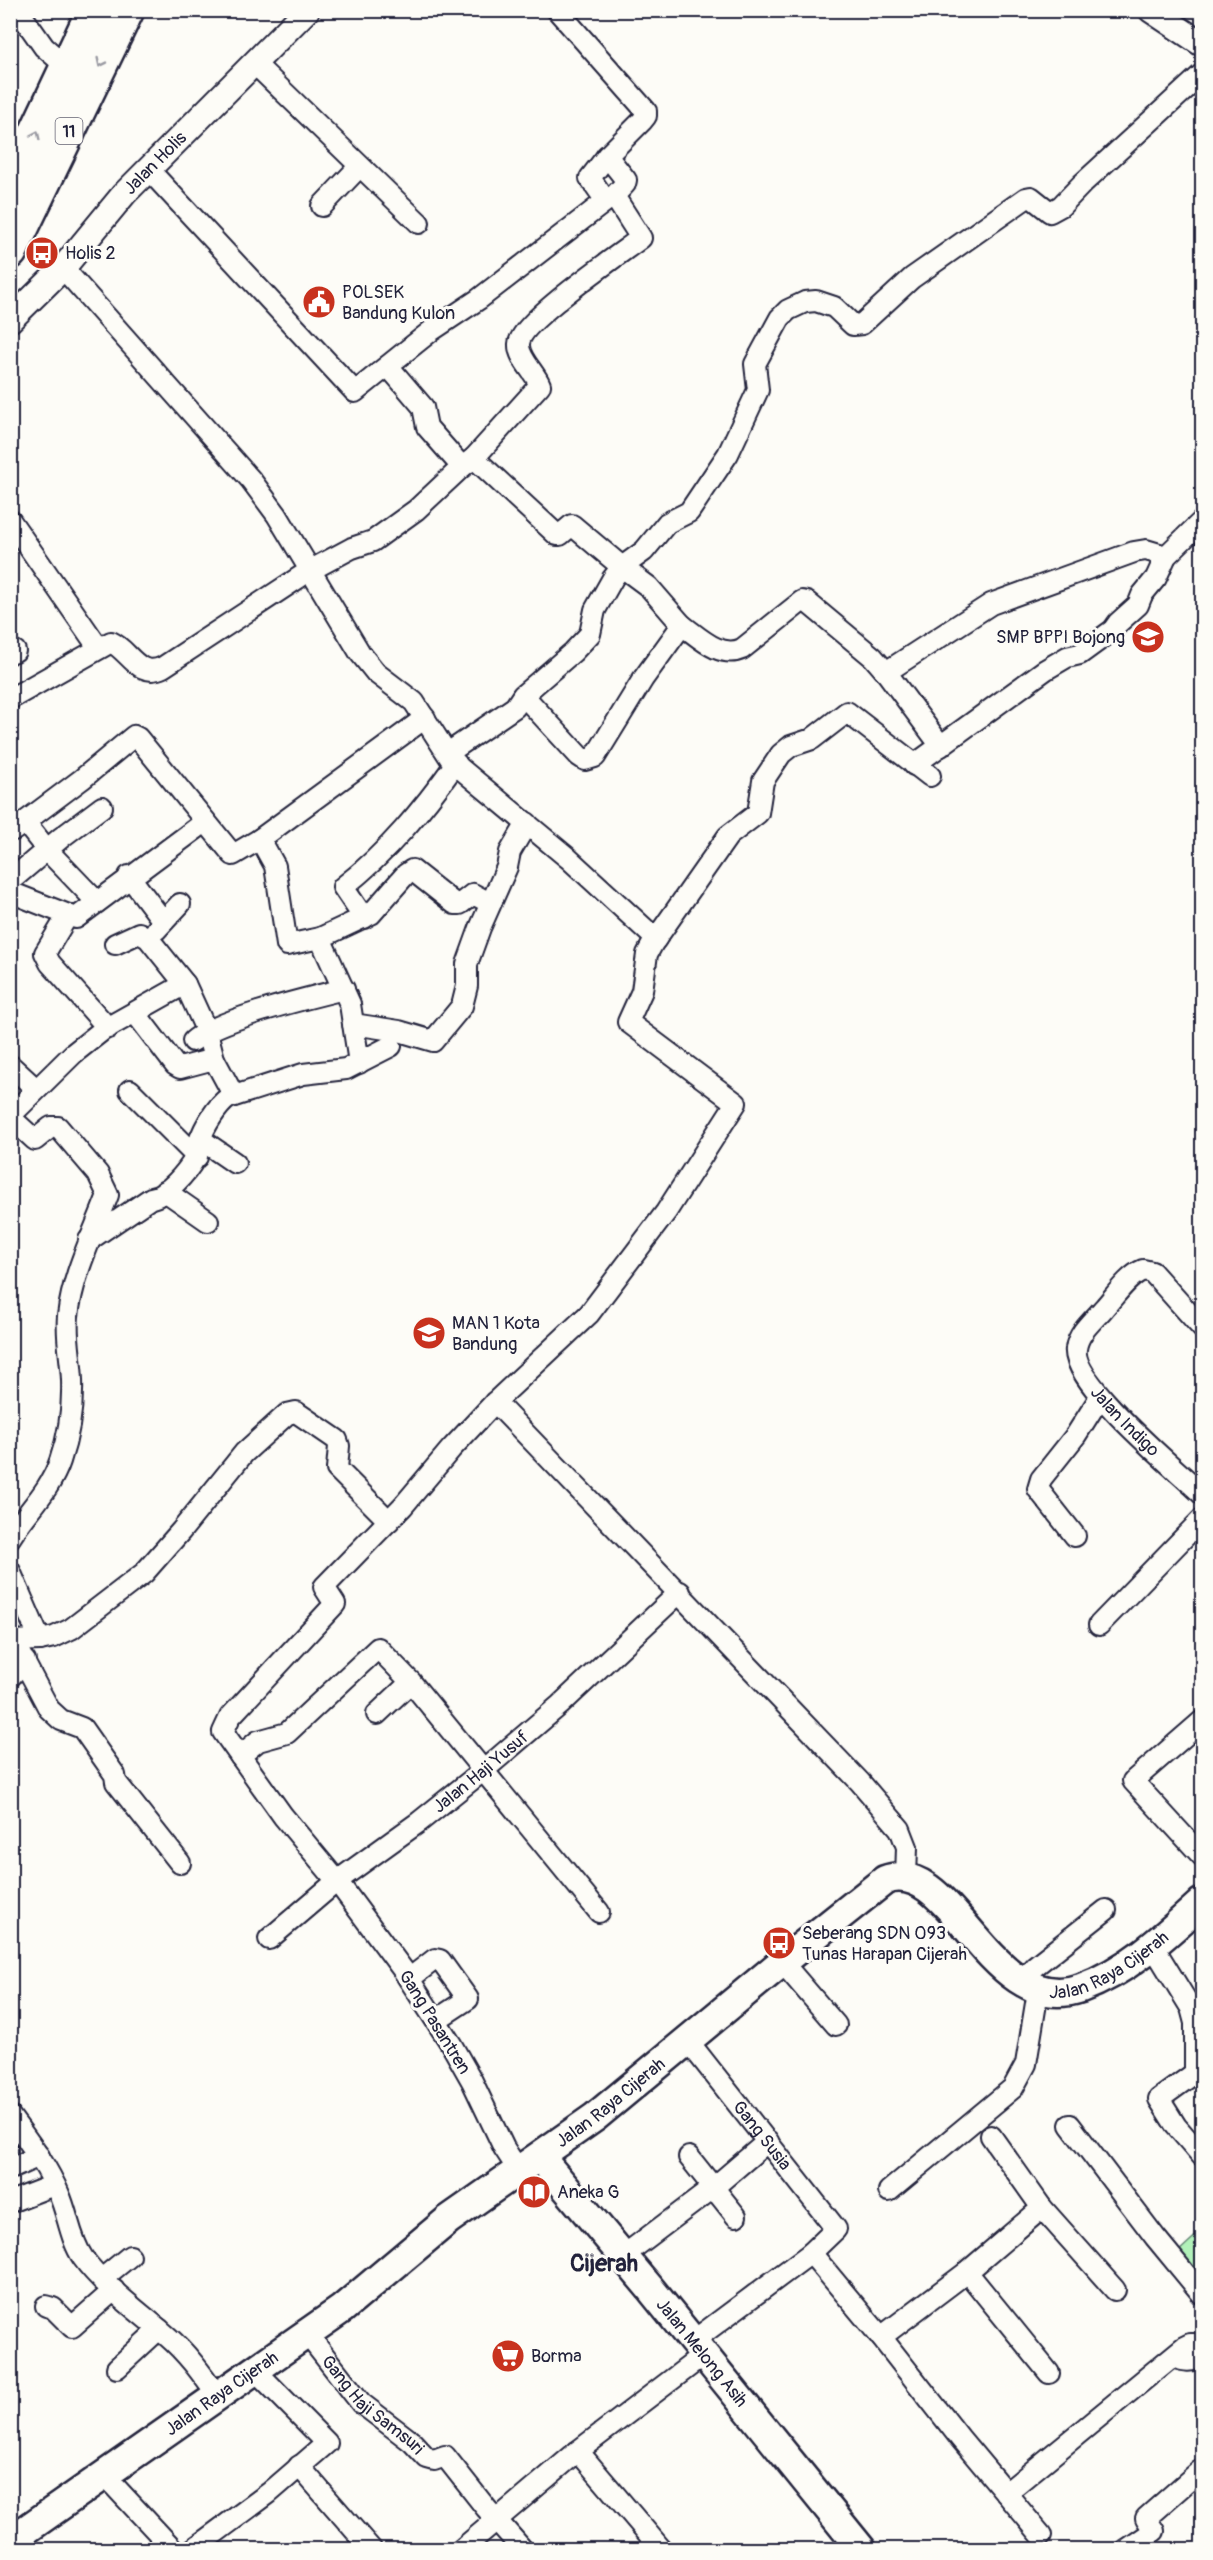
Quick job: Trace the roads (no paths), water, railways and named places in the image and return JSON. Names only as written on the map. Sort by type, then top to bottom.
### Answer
[{"type":"highway","name":"11","points":[[10,188],[94,10]]},
{"type":"highway","name":"11","points":[[10,252],[127,10]]},
{"type":"main road","name":"Jalan Raya Cijerah","points":[[13,2534],[105,2476],[217,2396],[308,2335],[436,2229],[595,2117],[885,1880],[895,1876],[906,1876],[927,1887],[1029,1986],[1059,1992],[1079,1989],[1110,1975],[1153,1946],[1203,1902]]},
{"type":"main road","name":"Jalan Melong Asih","points":[[530,2164],[623,2256],[862,2550]]},
{"type":"street","points":[[18,10],[44,47],[67,67]]},
{"type":"street","name":"Jalan Holis","points":[[10,320],[63,268],[109,211],[307,10]]},
{"type":"street","points":[[10,699],[98,647],[113,642],[130,661],[144,668],[155,670],[309,571],[352,548],[373,541],[416,510],[468,463],[540,385],[519,350],[520,339],[535,319],[641,238],[610,198],[590,178],[607,156],[642,121],[646,116],[646,111],[557,10]]},
{"type":"street","points":[[1151,10],[1203,44]]},
{"type":"street","points":[[254,63],[358,167],[419,223]]},
{"type":"street","points":[[364,918],[343,887],[372,864],[425,806],[452,758],[516,707],[523,695],[573,652],[590,634],[595,610],[622,567],[644,551],[668,523],[689,512],[728,454],[758,390],[755,364],[774,326],[788,310],[805,302],[816,301],[834,307],[854,325],[862,324],[912,278],[1026,198],[1031,197],[1050,212],[1061,206],[1083,183],[1203,74]]},
{"type":"street","points":[[149,170],[353,392],[358,391],[431,331],[479,299],[610,198],[625,184],[626,180],[607,156]]},
{"type":"street","points":[[322,206],[358,167]]},
{"type":"street","points":[[63,268],[251,480],[277,515],[360,653],[376,673],[414,702],[452,758],[656,939]]},
{"type":"street","points":[[388,366],[423,407],[426,427],[557,535],[572,525],[649,588],[682,625],[713,648],[734,653],[742,649],[797,603],[807,602],[873,657],[941,746]]},
{"type":"street","points":[[10,520],[98,647]]},
{"type":"street","points":[[12,1639],[40,1640],[54,1637],[78,1625],[144,1573],[244,1454],[287,1414],[296,1412],[337,1440],[339,1446],[337,1469],[389,1521],[495,1402],[589,1314],[666,1212],[736,1103],[628,1024],[642,991],[647,954],[710,859],[728,836],[758,813],[763,781],[777,759],[791,746],[812,739],[847,712],[922,770],[941,746],[1045,670],[1067,657],[1080,654],[1113,630],[1118,622],[1138,605],[1142,595],[1156,578],[1166,556],[1203,521]]},
{"type":"street","points":[[886,672],[991,604],[1134,552],[1146,550],[1166,556]]},
{"type":"street","points":[[523,695],[579,756],[585,760],[595,757],[643,679],[682,625]]},
{"type":"street","points":[[97,902],[47,850],[18,825],[82,779],[134,736],[138,738],[231,855],[235,855],[425,718]]},
{"type":"street","points":[[10,881],[102,807]]},
{"type":"street","points":[[10,892],[76,918],[129,876],[205,822]]},
{"type":"street","points":[[353,1024],[399,1031],[436,1040],[462,1006],[467,986],[467,964],[490,903],[507,867],[510,852],[527,824]]},
{"type":"street","points":[[260,839],[275,866],[287,945],[320,938],[371,914],[412,870],[457,905],[473,894],[490,903]]},
{"type":"street","points":[[129,876],[164,921]]},
{"type":"street","points":[[148,938],[180,904]]},
{"type":"street","points":[[68,915],[45,953],[50,963],[108,1028]]},
{"type":"street","points":[[115,944],[139,933],[148,938],[184,984],[200,1037],[234,1096]]},
{"type":"street","points":[[320,938],[351,1009],[359,1063]]},
{"type":"street","points":[[10,1538],[46,1490],[59,1464],[67,1438],[72,1382],[67,1340],[76,1273],[108,1195],[98,1174],[58,1127],[54,1125],[35,1140],[10,1116],[74,1053],[108,1028],[136,1014],[184,984]]},
{"type":"street","points":[[200,1037],[245,1017],[344,989]]},
{"type":"street","points":[[136,1014],[175,1065],[180,1068],[214,1059]]},
{"type":"street","points":[[90,1240],[165,1191],[198,1148],[223,1102],[234,1096],[292,1077],[346,1069],[391,1046]]},
{"type":"street","points":[[10,1065],[36,1089]]},
{"type":"street","points":[[130,1090],[174,1137],[235,1163]]},
{"type":"street","points":[[165,1191],[208,1221]]},
{"type":"street","name":"Jalan Indigo","points":[[1203,1328],[1152,1272],[1143,1270],[1138,1272],[1080,1335],[1075,1350],[1080,1367],[1100,1397],[1203,1494]]},
{"type":"street","points":[[1075,1536],[1038,1489],[1041,1479],[1076,1435],[1100,1397]]},
{"type":"street","points":[[495,1402],[680,1592],[860,1782],[900,1829],[907,1847],[906,1876]]},
{"type":"street","points":[[1099,1625],[1203,1519]]},
{"type":"street","name":"Gang Pasantren","points":[[389,1521],[324,1587],[335,1604],[230,1717],[224,1736],[409,1978],[472,2081],[504,2148],[530,2164]]},
{"type":"street","points":[[10,1571],[40,1640]]},
{"type":"street","name":"Jalan Haji Yusuf","points":[[269,1939],[337,1881],[419,1822],[484,1770],[560,1705],[680,1592]]},
{"type":"street","points":[[12,1639],[49,1709],[61,1720],[82,1728],[115,1775],[116,1782],[180,1863]]},
{"type":"street","points":[[240,1756],[258,1741],[287,1733],[378,1648],[411,1682],[600,1912]]},
{"type":"street","points":[[10,1677],[25,1661]]},
{"type":"street","points":[[377,1714],[411,1682]]},
{"type":"street","points":[[1203,1721],[1133,1782],[1165,1813],[1203,1856]]},
{"type":"street","points":[[889,2191],[1013,2088],[1026,2064],[1029,1986],[1035,1966],[1106,1910]]},
{"type":"street","points":[[1153,1946],[1191,2008],[1196,2023],[1195,2073],[1159,2099],[1176,2126],[1203,2156]]},
{"type":"street","points":[[409,1978],[435,1959],[440,1960],[468,1999],[436,2020]]},
{"type":"street","points":[[782,1962],[836,2025]]},
{"type":"street","name":"Gang Susia","points":[[688,2041],[836,2229],[811,2253]]},
{"type":"street","points":[[10,2116],[39,2156],[59,2193],[80,2253],[108,2284],[194,2363],[217,2396]]},
{"type":"street","points":[[1070,2125],[1155,2237],[1203,2294]]},
{"type":"street","points":[[991,2136],[1042,2208],[1115,2290]]},
{"type":"street","points":[[623,2256],[713,2188],[768,2141]]},
{"type":"street","points":[[10,2169],[39,2156]]},
{"type":"street","points":[[689,2157],[736,2216]]},
{"type":"street","points":[[10,2202],[54,2185]]},
{"type":"street","points":[[881,2337],[967,2272],[1042,2208]]},
{"type":"street","points":[[461,2550],[811,2253],[1041,2535]]},
{"type":"street","points":[[46,2306],[53,2308],[72,2327],[130,2256]]},
{"type":"street","points":[[967,2272],[1049,2373]]},
{"type":"street","points":[[117,2368],[159,2329]]},
{"type":"street","name":"Gang Haji Samsuri","points":[[308,2335],[364,2406],[412,2442],[427,2458],[434,2460],[446,2456],[497,2519]]},
{"type":"street","points":[[1006,2493],[1172,2357]]},
{"type":"street","points":[[192,2550],[269,2493],[327,2443],[256,2371]]},
{"type":"street","points":[[578,2451],[662,2550]]},
{"type":"street","points":[[299,2466],[372,2550]]},
{"type":"street","points":[[1126,2550],[1154,2531],[1146,2518],[1203,2469]]},
{"type":"street","points":[[105,2476],[174,2550]]},
{"type":"street","points":[[497,2519],[523,2550]]},
{"type":"place","name":"Holis 2","points":[[42,253]]},
{"type":"place","name":"POLSEK Bandung Kulon","points":[[319,302]]},
{"type":"place","name":"SMP BPPI Bojong","points":[[1148,637]]},
{"type":"place","name":"MAN 1 Kota Bandung","points":[[429,1333]]},
{"type":"place","name":"Seberang SDN 093 Tunas Harapan Cijerah","points":[[779,1943]]},
{"type":"place","name":"Aneka G","points":[[534,2192]]},
{"type":"place","name":"Borma","points":[[508,2356]]},
{"type":"district","name":"Cijerah","points":[[604,2263]]}]
